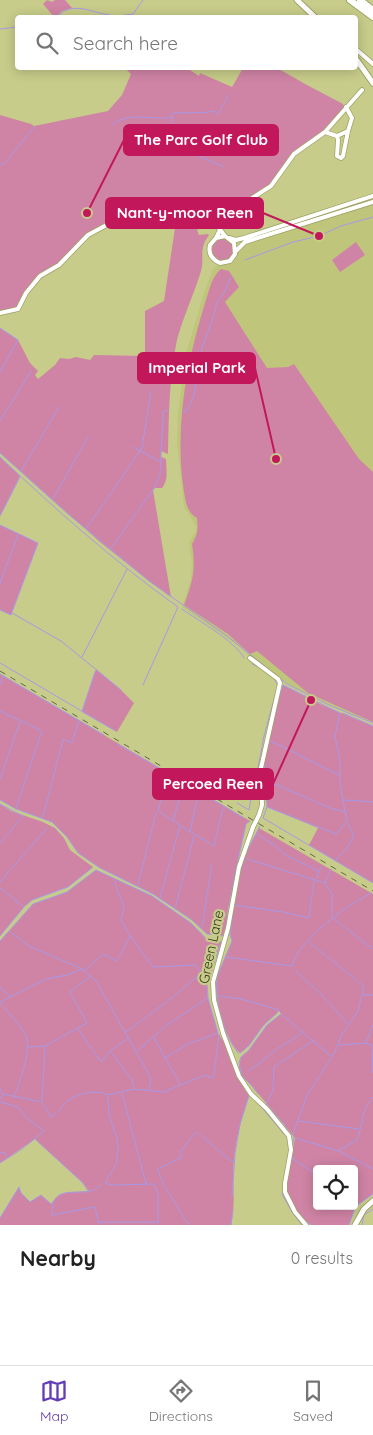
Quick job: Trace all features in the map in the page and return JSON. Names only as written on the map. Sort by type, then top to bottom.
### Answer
[{"type":"highway","points":[[350,0],[373,17]]},
{"type":"highway","points":[[360,0],[373,10]]},
{"type":"main road","points":[[297,0],[313,15]]},
{"type":"main road","points":[[358,62],[373,83]]},
{"type":"main road","points":[[355,1225],[364,1209],[373,1201]]},
{"type":"street","points":[[358,51],[373,64]]},
{"type":"street","points":[[212,219],[263,193],[277,180],[294,154],[325,132],[362,90]]},
{"type":"street","points":[[337,136],[337,156],[341,158],[344,156],[352,118],[346,107]]},
{"type":"street","points":[[325,132],[337,136],[348,132]]},
{"type":"street","points":[[216,238],[227,237],[236,240],[244,238],[373,196]]},
{"type":"street","points":[[220,230],[210,244],[209,249],[210,254],[216,261],[225,263],[233,258],[236,251],[245,242],[373,202]]},
{"type":"street","points":[[0,313],[18,309],[26,293],[40,276],[60,265],[88,235],[114,221],[135,222],[166,214],[196,211],[207,214],[234,243],[236,251]]},
{"type":"street","name":"Green Lane","points":[[250,658],[280,681],[280,685],[261,768],[262,805],[239,867],[228,928],[213,982],[214,1000],[223,1033],[239,1076],[251,1094],[267,1109],[289,1136],[291,1150],[284,1183],[285,1192],[295,1212],[306,1225]]},
{"type":"shaded area","points":[[47,0],[52,2],[55,0],[65,0],[72,8],[62,11],[58,15],[52,15],[43,4]]},
{"type":"shaded area","points":[[127,70],[190,70],[199,76],[200,73],[232,87],[242,70],[281,70],[343,104],[344,107],[321,133],[293,153],[275,180],[264,190],[243,201],[211,211],[196,210],[135,222],[114,221],[88,235],[71,254],[34,283],[18,309],[0,313],[0,115],[34,126],[108,111],[122,95],[131,74]]},
{"type":"shaded area","points":[[373,202],[373,723],[329,705],[280,681],[233,642],[182,607],[191,579],[192,564],[189,542],[196,531],[196,526],[184,507],[177,442],[178,413],[186,353],[213,269],[220,263],[230,261],[241,244]]},
{"type":"shaded area","points":[[192,214],[195,219],[207,223],[197,230],[199,235],[209,235],[203,249],[201,271],[179,331],[174,354],[168,454],[161,451],[161,457],[166,459],[166,481],[162,488],[155,488],[153,490],[171,597],[100,542],[0,453],[0,328],[18,340],[30,363],[38,371],[35,375],[38,379],[55,365],[60,358],[69,359],[76,357],[90,360],[94,355],[145,356],[145,311],[164,301],[177,215]]},
{"type":"shaded area","points":[[223,239],[231,242],[234,250],[231,258],[223,261],[215,258],[212,250],[215,242]]},
{"type":"shaded area","points":[[356,242],[365,255],[340,272],[332,260]]},
{"type":"shaded area","points":[[221,269],[229,271],[239,287],[225,302],[267,368],[288,367],[294,364],[359,459],[373,472],[373,722],[308,693],[257,651],[250,654],[228,634],[184,605],[193,575],[192,544],[196,534],[197,518],[188,508],[183,485],[181,439],[184,393],[199,325],[211,285]]},
{"type":"shaded area","points":[[0,457],[20,476],[0,516]]},
{"type":"shaded area","points":[[0,525],[38,543],[11,615],[0,610]]},
{"type":"shaded area","points":[[96,669],[134,703],[117,732],[82,712]]},
{"type":"shaded area","points":[[0,674],[250,821],[246,824],[223,936],[207,934],[192,920],[153,894],[100,868],[78,853],[67,837],[52,822],[16,809],[0,800]]},
{"type":"shaded area","points":[[283,685],[322,705],[373,726],[373,883],[309,845],[318,828],[267,807],[264,762]]},
{"type":"shaded area","points":[[0,804],[11,811],[55,828],[64,838],[70,850],[93,867],[68,887],[32,900],[0,936]]},
{"type":"shaded area","points":[[259,828],[373,894],[373,1194],[358,1205],[358,1165],[313,1165],[313,1210],[355,1210],[349,1225],[311,1225],[300,1216],[285,1191],[295,1138],[242,1076],[239,1067],[241,1057],[249,1050],[267,1025],[281,1014],[279,1011],[263,1026],[249,1046],[240,1053],[230,1039],[221,1018],[216,985],[217,977],[232,941],[230,935],[237,882],[245,855]]},
{"type":"shaded area","points":[[96,870],[152,896],[191,923],[205,938],[221,942],[211,973],[206,978],[208,998],[218,1033],[225,1044],[239,1080],[249,1096],[235,1152],[231,1225],[0,1225],[0,1218],[19,1187],[21,1193],[30,1202],[41,1195],[51,1204],[63,1193],[89,1191],[83,1183],[35,1139],[0,1163],[0,941],[33,904],[67,892]]},
{"type":"waterway","points":[[127,15],[133,14],[143,0]]},
{"type":"waterway","points":[[60,15],[74,8],[108,15]]},
{"type":"waterway","points":[[0,29],[15,27]]},
{"type":"waterway","points":[[113,124],[120,120],[134,117],[172,117],[173,113],[214,111],[217,114],[228,95]]},
{"type":"waterway","points":[[172,117],[174,145],[224,167]]},
{"type":"waterway","points":[[0,165],[4,164],[34,127]]},
{"type":"waterway","points":[[245,260],[293,242],[319,236],[341,226],[373,217]]},
{"type":"waterway","points":[[183,412],[186,411],[193,399],[202,348],[217,302],[224,293],[230,278]]},
{"type":"waterway","points":[[0,328],[18,340],[0,372]]},
{"type":"waterway","points":[[0,421],[31,371]]},
{"type":"waterway","points":[[86,529],[142,448],[151,391]]},
{"type":"waterway","points":[[21,471],[59,407]]},
{"type":"waterway","points":[[111,548],[155,487],[160,475],[163,412],[168,410]]},
{"type":"waterway","points":[[53,499],[88,437]]},
{"type":"waterway","points":[[133,447],[161,462]]},
{"type":"waterway","points":[[0,453],[68,514],[149,581],[227,636],[287,684],[329,705],[373,723]]},
{"type":"waterway","points":[[0,457],[86,535],[178,607],[143,685]]},
{"type":"waterway","points":[[0,516],[20,477]]},
{"type":"waterway","points":[[0,525],[38,543],[12,612]]},
{"type":"waterway","points":[[0,583],[18,535]]},
{"type":"waterway","points":[[82,657],[127,569]]},
{"type":"waterway","points":[[182,609],[225,638],[244,658]]},
{"type":"waterway","points":[[0,610],[11,615],[12,613],[61,641],[121,690]]},
{"type":"waterway","points":[[0,663],[114,730]]},
{"type":"waterway","points":[[252,664],[261,668]]},
{"type":"waterway","points":[[82,711],[95,672]]},
{"type":"waterway","points":[[0,674],[104,735]]},
{"type":"waterway","points":[[0,685],[3,676]]},
{"type":"waterway","points":[[274,678],[278,686]]},
{"type":"waterway","points":[[277,704],[283,685],[340,713],[335,736],[340,762],[340,783],[347,822],[353,837],[347,848],[335,861]]},
{"type":"waterway","points":[[250,794],[252,794],[254,789],[264,736],[276,692]]},
{"type":"waterway","points":[[0,711],[42,731],[16,809]]},
{"type":"waterway","points":[[343,713],[373,726]]},
{"type":"waterway","points":[[43,817],[63,739],[72,743],[79,721]]},
{"type":"waterway","points":[[0,779],[20,722]]},
{"type":"waterway","points":[[269,740],[339,775]]},
{"type":"waterway","points":[[118,744],[244,818]]},
{"type":"waterway","points":[[264,762],[267,807],[263,818],[373,883]]},
{"type":"waterway","points":[[160,898],[180,825],[158,811],[168,774]]},
{"type":"waterway","points":[[268,781],[330,808],[346,812]]},
{"type":"waterway","points":[[173,821],[183,786]]},
{"type":"waterway","points":[[190,832],[198,794]]},
{"type":"waterway","points":[[237,803],[249,810],[251,799],[249,797]]},
{"type":"waterway","points":[[0,800],[16,809],[52,822],[67,837],[78,853],[100,868],[153,894],[192,920],[207,934],[223,936],[246,824],[250,821]]},
{"type":"waterway","points":[[344,800],[373,802]]},
{"type":"waterway","points":[[0,804],[23,816],[0,843]]},
{"type":"waterway","points":[[267,807],[336,834],[346,823]]},
{"type":"waterway","points":[[181,826],[214,846],[223,808]]},
{"type":"waterway","points":[[138,885],[156,813]]},
{"type":"waterway","points":[[240,873],[245,855],[260,826]]},
{"type":"waterway","points":[[0,882],[47,828]]},
{"type":"waterway","points":[[257,834],[276,846],[285,855],[319,871]]},
{"type":"waterway","points":[[175,909],[194,836]]},
{"type":"waterway","points":[[247,859],[325,883],[332,894],[332,917]]},
{"type":"waterway","points":[[202,927],[212,864]]},
{"type":"waterway","points":[[317,878],[321,867]]},
{"type":"waterway","points":[[26,905],[32,900],[68,887],[92,868]]},
{"type":"waterway","points":[[325,883],[331,869]]},
{"type":"waterway","points":[[11,929],[33,904],[67,892],[96,870],[152,896],[191,923],[206,938],[221,942],[211,973],[206,978],[195,965],[153,967],[130,936]]},
{"type":"waterway","points":[[85,970],[103,954],[117,961],[130,936],[121,920],[124,906],[115,881]]},
{"type":"waterway","points":[[234,905],[309,918],[314,881]]},
{"type":"waterway","points":[[0,888],[24,907],[0,936]]},
{"type":"waterway","points":[[226,957],[292,966],[298,952],[319,929],[347,907],[371,893]]},
{"type":"waterway","points":[[233,912],[230,935],[232,941],[217,977],[217,991],[219,1009],[227,1036],[238,1053]]},
{"type":"waterway","points":[[334,919],[373,949]]},
{"type":"waterway","points":[[0,941],[9,931],[29,946],[82,969],[96,981],[151,1079],[149,1090]]},
{"type":"waterway","points":[[310,943],[364,986],[358,1011],[342,1034],[335,1052],[307,1095],[293,1134],[290,1134],[284,1124],[266,1104],[273,1091],[274,1067],[313,1041]]},
{"type":"waterway","points":[[0,1002],[46,979],[67,975],[82,969]]},
{"type":"waterway","points":[[295,970],[322,995],[347,1023]]},
{"type":"waterway","points":[[126,1032],[167,1002],[200,974]]},
{"type":"waterway","points":[[28,1047],[45,1046],[87,1023],[70,992],[91,976]]},
{"type":"waterway","points":[[165,1058],[188,1044],[218,1033],[208,998],[207,981]]},
{"type":"waterway","points":[[0,987],[10,996]]},
{"type":"waterway","points":[[363,995],[373,995]]},
{"type":"waterway","points":[[219,996],[241,999],[279,1010],[240,1053]]},
{"type":"waterway","points":[[137,1051],[167,1025],[208,998]]},
{"type":"waterway","points":[[0,1003],[22,1029],[27,1042],[24,1067],[14,1097]]},
{"type":"waterway","points":[[258,1094],[242,1076],[239,1063],[241,1057],[249,1050],[267,1025],[281,1014],[331,1056]]},
{"type":"waterway","points":[[366,1043],[373,1025]]},
{"type":"waterway","points":[[78,1029],[101,1062],[110,1051],[128,1038]]},
{"type":"waterway","points":[[249,1071],[277,1049],[302,1033]]},
{"type":"waterway","points":[[44,1105],[51,1117],[64,1104],[78,1095],[93,1092],[108,1095],[134,1089],[164,1092],[205,1075],[212,1078],[219,1035]]},
{"type":"waterway","points":[[154,1038],[180,1084]]},
{"type":"waterway","points":[[339,1045],[366,1043],[373,1046],[373,1072]]},
{"type":"waterway","points":[[3,1094],[42,1102],[45,1046]]},
{"type":"waterway","points":[[111,1052],[132,1080],[134,1088]]},
{"type":"waterway","points":[[0,1088],[3,1094],[0,1099]]},
{"type":"waterway","points":[[122,1093],[146,1184]]},
{"type":"waterway","points":[[108,1096],[109,1115],[117,1138],[118,1149],[116,1164],[105,1183],[112,1185],[154,1184],[158,1194],[158,1225]]},
{"type":"waterway","points":[[232,1196],[235,1154],[240,1124],[249,1096]]},
{"type":"waterway","points":[[339,1150],[357,1140],[364,1112],[373,1097]]},
{"type":"waterway","points":[[0,1102],[18,1107],[26,1117],[44,1131],[22,1149],[0,1163]]},
{"type":"waterway","points":[[258,1103],[284,1134]]},
{"type":"waterway","points":[[298,1121],[359,1129]]},
{"type":"waterway","points":[[191,1225],[186,1221],[164,1185],[157,1169],[181,1158],[180,1152],[197,1132],[230,1160],[234,1161]]},
{"type":"waterway","points":[[291,1159],[294,1136]]},
{"type":"waterway","points":[[295,1138],[339,1151],[373,1169]]},
{"type":"waterway","points":[[36,1140],[83,1183],[88,1191]]},
{"type":"waterway","points":[[0,1153],[4,1152],[6,1156]]},
{"type":"waterway","points":[[292,1158],[313,1172]]},
{"type":"waterway","points":[[99,1225],[95,1207],[52,1215],[55,1199],[59,1195],[90,1191],[101,1185]]},
{"type":"waterway","points":[[0,1218],[19,1187],[21,1193],[30,1202],[41,1195],[51,1204]]},
{"type":"waterway","points":[[283,1192],[282,1194],[292,1212],[302,1225]]},
{"type":"waterway","points":[[358,1205],[373,1194]]},
{"type":"waterway","points":[[362,1225],[364,1215],[373,1209]]},
{"type":"waterway","points":[[231,1225],[233,1210]]},
{"type":"waterway","points":[[349,1225],[354,1210]]},
{"type":"waterway","points":[[305,1221],[311,1225]]},
{"type":"waterway","points":[[99,1222],[157,1222]]},
{"type":"railway","points":[[0,671],[373,891]]},
{"type":"place","name":"The Parc Golf Club","points":[[87,213]]},
{"type":"place","name":"Nant-y-moor Reen","points":[[319,236]]},
{"type":"place","name":"Imperial Park","points":[[276,459]]},
{"type":"place","name":"Percoed Reen","points":[[311,700]]}]
